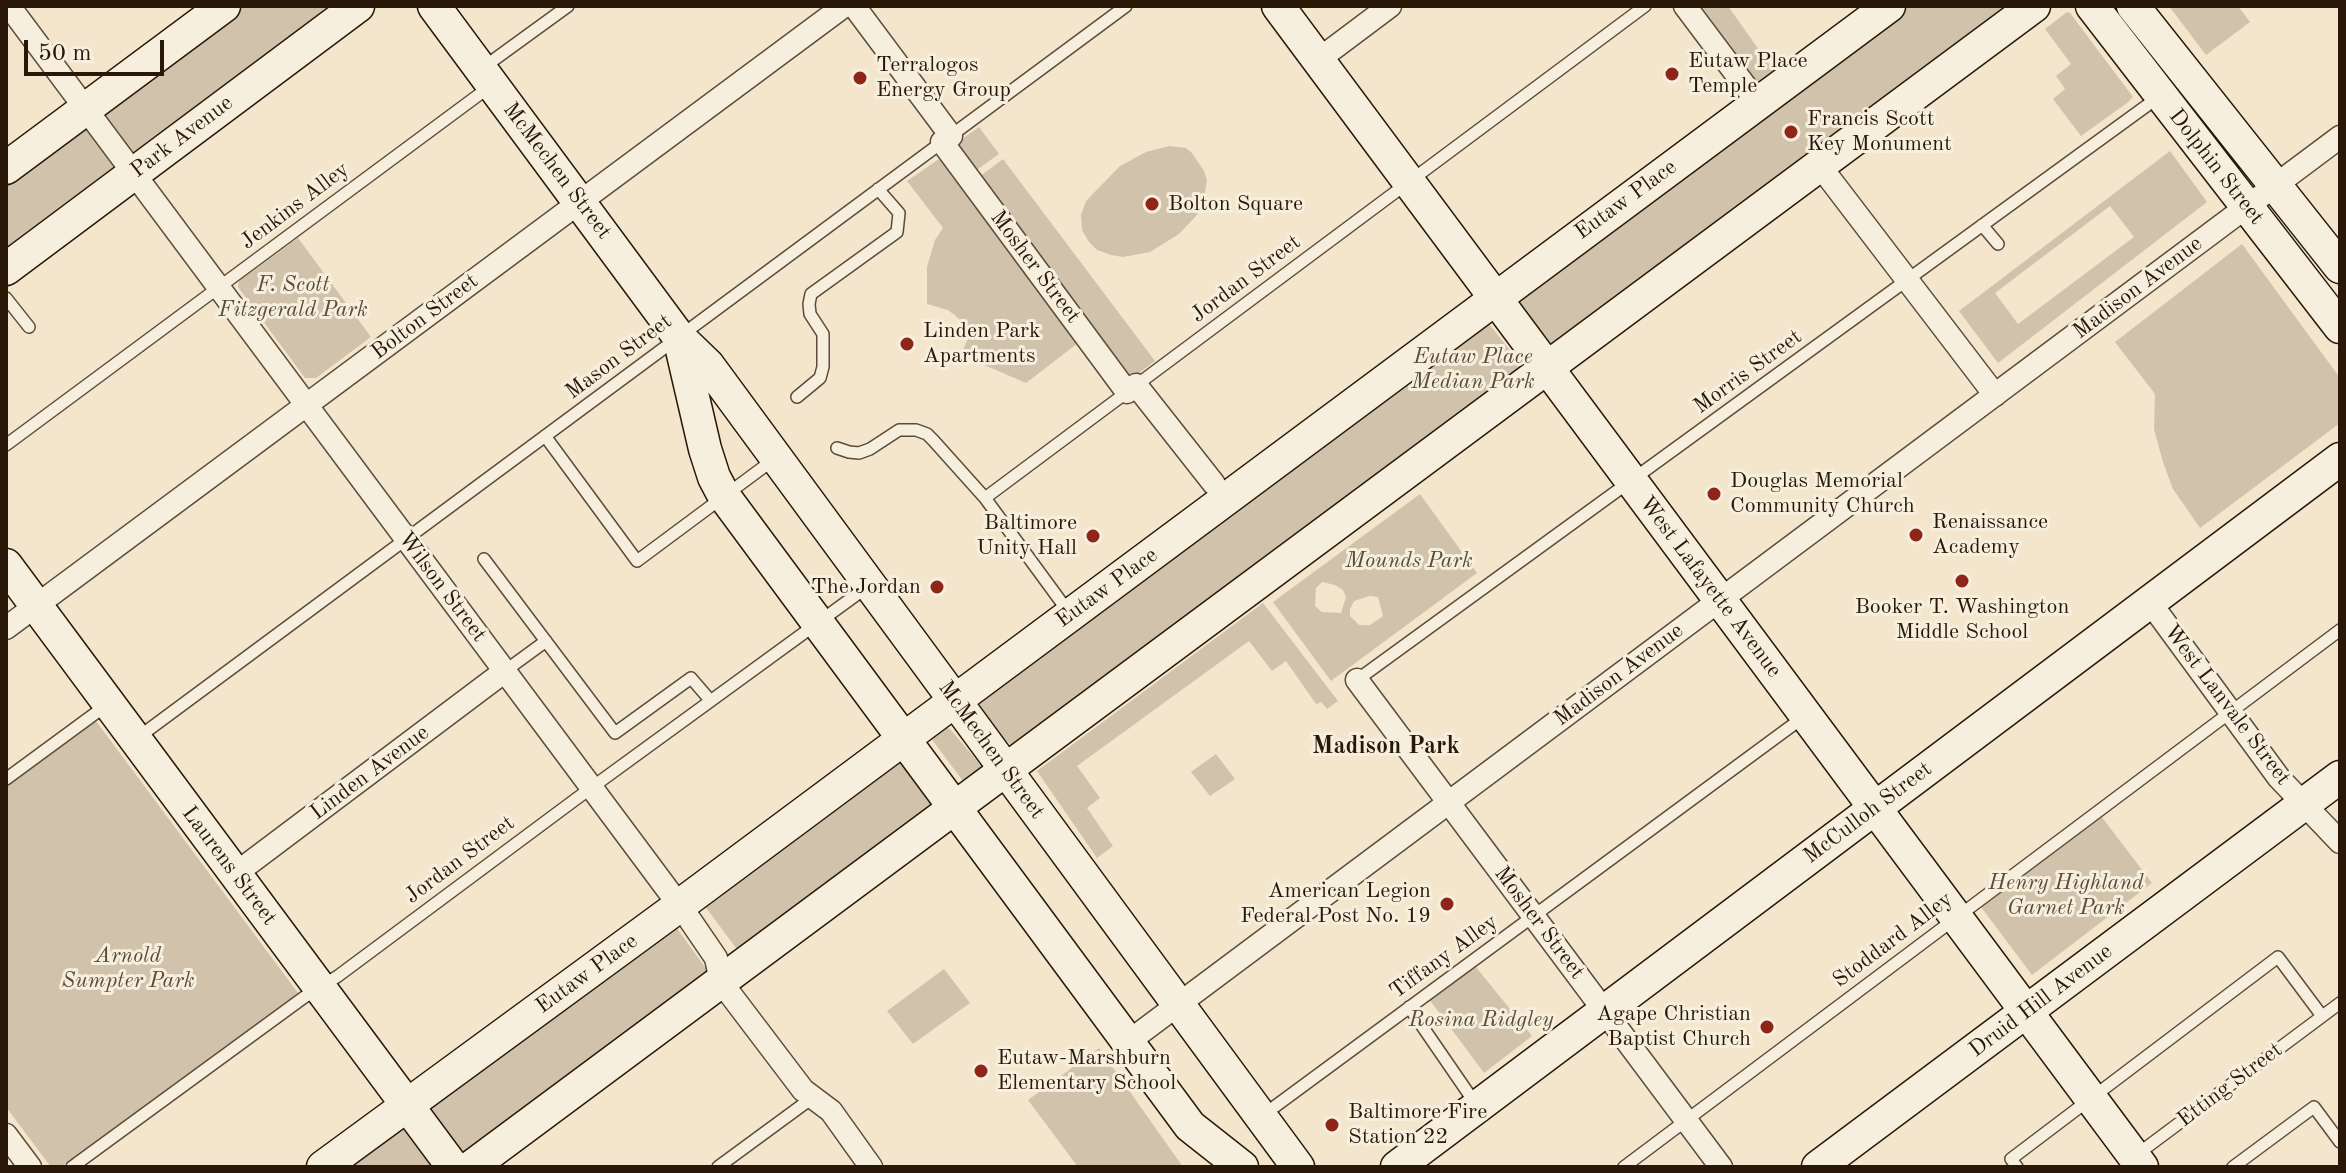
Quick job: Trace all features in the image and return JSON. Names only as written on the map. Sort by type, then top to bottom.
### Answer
[{"type":"street","name":"Wilson Street","points":[[9,6],[679,906],[716,958],[721,982],[803,1090],[831,1111],[871,1167]]},
{"type":"street","points":[[6,168],[224,6]]},
{"type":"street","name":"Park Avenue","points":[[6,269],[358,6]]},
{"type":"street","name":"McMechen Street","points":[[434,6],[679,337],[708,365],[777,457],[1298,1167]]},
{"type":"street","name":"Bolton Street","points":[[6,628],[844,6]]},
{"type":"street","name":"Mosher Street","points":[[854,6],[946,139],[1132,388],[1214,484]]},
{"type":"street","name":"West Lafayette Avenue","points":[[1278,6],[2027,1012],[2091,1099],[2132,1163]]},
{"type":"street","points":[[1318,60],[1390,6]]},
{"type":"street","points":[[1685,6],[1758,103]]},
{"type":"street","name":"Eutaw Place","points":[[323,1167],[1889,6]]},
{"type":"street","points":[[471,1167],[2034,6]]},
{"type":"street","name":"Dolphin Street","points":[[2092,6],[2340,327]]},
{"type":"street","name":"Dolphin Street","points":[[2133,6],[2340,267]]},
{"type":"street","name":"Madison Avenue","points":[[1128,1042],[2340,137]]},
{"type":"street","points":[[1820,166],[1995,395]]},
{"type":"street","name":"McMechen Street","points":[[679,337],[705,449],[724,496],[1190,1126],[1242,1167]]},
{"type":"street","name":"McCulloh Street","points":[[1397,1167],[2340,459]]},
{"type":"street","name":"Laurens Street","points":[[6,565],[453,1167]]},
{"type":"street","name":"West Lanvale Street","points":[[2149,601],[2279,778],[2340,842]]},
{"type":"street","name":"Linden Avenue","points":[[235,874],[505,671]]},
{"type":"street","name":"Mosher Street","points":[[1357,680],[1721,1167]]},
{"type":"street","name":"Druid Hill Avenue","points":[[1818,1167],[2340,777]]},
{"type":"street","points":[[1190,1126],[1219,1167]]},
{"type":"street","points":[[6,1135],[30,1167]]},
{"type":"lane","name":"Jenkins Alley","points":[[6,445],[219,288],[487,77],[568,6]]},
{"type":"lane","name":"Mason Street","points":[[136,740],[1126,6]]},
{"type":"lane","name":"Jordan Street","points":[[985,498],[1645,6]]},
{"type":"lane","name":"Morris Street","points":[[1357,680],[2161,95]]},
{"type":"lane","points":[[797,397],[820,378],[823,367],[823,334],[810,314],[811,294],[897,232],[899,213],[878,189]]},
{"type":"lane","points":[[1982,225],[1998,244]]},
{"type":"lane","points":[[6,298],[29,327]]},
{"type":"lane","points":[[837,448],[859,453],[899,430],[916,430],[927,434],[985,498],[1071,614]]},
{"type":"lane","points":[[545,436],[637,561],[777,457]]},
{"type":"lane","points":[[484,559],[615,733],[691,678],[710,700]]},
{"type":"lane","name":"Jordan Street","points":[[72,1167],[338,976],[871,584]]},
{"type":"lane","name":"Stoddard Alley","points":[[1624,1167],[2340,630]]},
{"type":"lane","points":[[505,671],[546,641]]},
{"type":"lane","points":[[6,779],[109,704]]},
{"type":"lane","name":"Tiffany Alley","points":[[1261,1116],[1805,715]]},
{"type":"lane","points":[[2017,1167],[2011,1159],[2278,957],[2322,1016]]},
{"type":"lane","name":"Etting Street","points":[[2132,1163],[2340,1003]]},
{"type":"lane","points":[[1409,1007],[1478,1107]]},
{"type":"lane","points":[[718,1167],[812,1098]]},
{"type":"lane","points":[[2233,1167],[2314,1107],[2340,1142]]},
{"type":"green space","points":[[239,6],[343,6],[6,256],[6,178]]},
{"type":"green space","points":[[1687,6],[1728,6],[1776,74],[1752,92]]},
{"type":"green space","name":"Eutaw Place Median Park","points":[[1909,6],[2012,6],[1554,347],[1516,300]]},
{"type":"green space","points":[[2169,6],[2238,6],[2250,22],[2206,55]]},
{"type":"green space","points":[[2067,12],[2133,97],[2081,136],[2053,99],[2065,89],[2056,76],[2071,64],[2045,29]]},
{"type":"green space","points":[[979,127],[999,154],[974,172],[955,144]]},
{"type":"green space","points":[[1169,146],[1186,148],[1204,171],[1207,180],[1205,193],[1196,216],[1179,234],[1150,252],[1123,257],[1097,250],[1082,230],[1081,215],[1086,201],[1120,166],[1146,152]]},
{"type":"green space","points":[[2170,151],[2207,202],[1998,363],[1959,311]],"holes":[[[2110,206],[2134,237],[2018,324],[1995,293]]]},
{"type":"green space","points":[[939,159],[1078,343],[1026,383],[961,355],[968,338],[966,329],[948,310],[927,304],[927,267],[935,240],[943,228],[907,181]]},
{"type":"green space","points":[[1003,159],[1155,361],[1127,382],[975,180]]},
{"type":"green space","name":"F. Scott Fitzgerald Park","points":[[298,238],[371,337],[316,378],[305,378],[238,287],[239,281]]},
{"type":"green space","points":[[2242,244],[2340,378],[2340,423],[2200,528],[2173,489],[2163,462],[2154,429],[2155,394],[2115,342]]},
{"type":"green space","name":"Eutaw Place Median Park","points":[[1486,320],[1527,372],[1013,747],[974,711],[972,699]]},
{"type":"green space","name":"Mounds Park","points":[[1420,494],[1477,573],[1331,681],[1273,602]],"holes":[[[1322,582],[1343,590],[1346,597],[1341,613],[1322,612],[1315,606],[1316,588]],[[1378,597],[1383,616],[1370,625],[1359,625],[1350,616],[1350,609],[1354,601]]]},
{"type":"green space","points":[[1263,603],[1338,701],[1327,709],[1321,702],[1316,704],[1286,661],[1272,671],[1249,641],[1077,766],[1100,798],[1087,808],[1113,846],[1097,858],[1037,771]]},
{"type":"green space","name":"Arnold Sumpter Park","points":[[96,721],[298,993],[61,1167],[51,1167],[6,1107],[6,786]]},
{"type":"green space","points":[[944,726],[985,770],[966,785],[930,737]]},
{"type":"green space","points":[[1216,754],[1235,779],[1210,796],[1191,772]]},
{"type":"green space","points":[[898,756],[933,806],[739,952],[701,901]]},
{"type":"green space","name":"Henry Highland Garnet Park","points":[[2101,816],[2152,883],[2032,975],[1981,907]]},
{"type":"green space","points":[[673,923],[710,974],[466,1155],[429,1105]]},
{"type":"green space","name":"Rosina Ridgley","points":[[1475,966],[1532,1036],[1484,1073],[1429,999]]},
{"type":"green space","points":[[944,969],[970,1003],[913,1044],[887,1011]]},
{"type":"green space","points":[[1099,1048],[1183,1167],[1078,1167],[1028,1100]]},
{"type":"green space","points":[[400,1124],[432,1167],[343,1167]]},
{"type":"place","name":"Eutaw Place Temple","points":[[1672,74]]},
{"type":"place","name":"Terralogos Energy Group","points":[[860,78]]},
{"type":"place","name":"Francis Scott Key Monument","points":[[1791,132]]},
{"type":"place","name":"Bolton Square","points":[[1152,204]]},
{"type":"place","name":"Linden Park Apartments","points":[[907,344]]},
{"type":"place","name":"Douglas Memorial Community Church","points":[[1714,494]]},
{"type":"place","name":"Renaissance Academy","points":[[1916,535]]},
{"type":"place","name":"Baltimore Unity Hall","points":[[1093,536]]},
{"type":"place","name":"Booker T. Washington Middle School","points":[[1962,581]]},
{"type":"place","name":"The Jordan","points":[[937,587]]},
{"type":"place","name":"American Legion Federal Post No. 19","points":[[1447,904]]},
{"type":"place","name":"Agape Christian Baptist Church","points":[[1767,1027]]},
{"type":"place","name":"Eutaw-Marshburn Elementary School","points":[[981,1071]]},
{"type":"place","name":"Baltimore Fire Station 22","points":[[1332,1125]]},
{"type":"district","name":"Madison Park","points":[[1386,747]]}]
